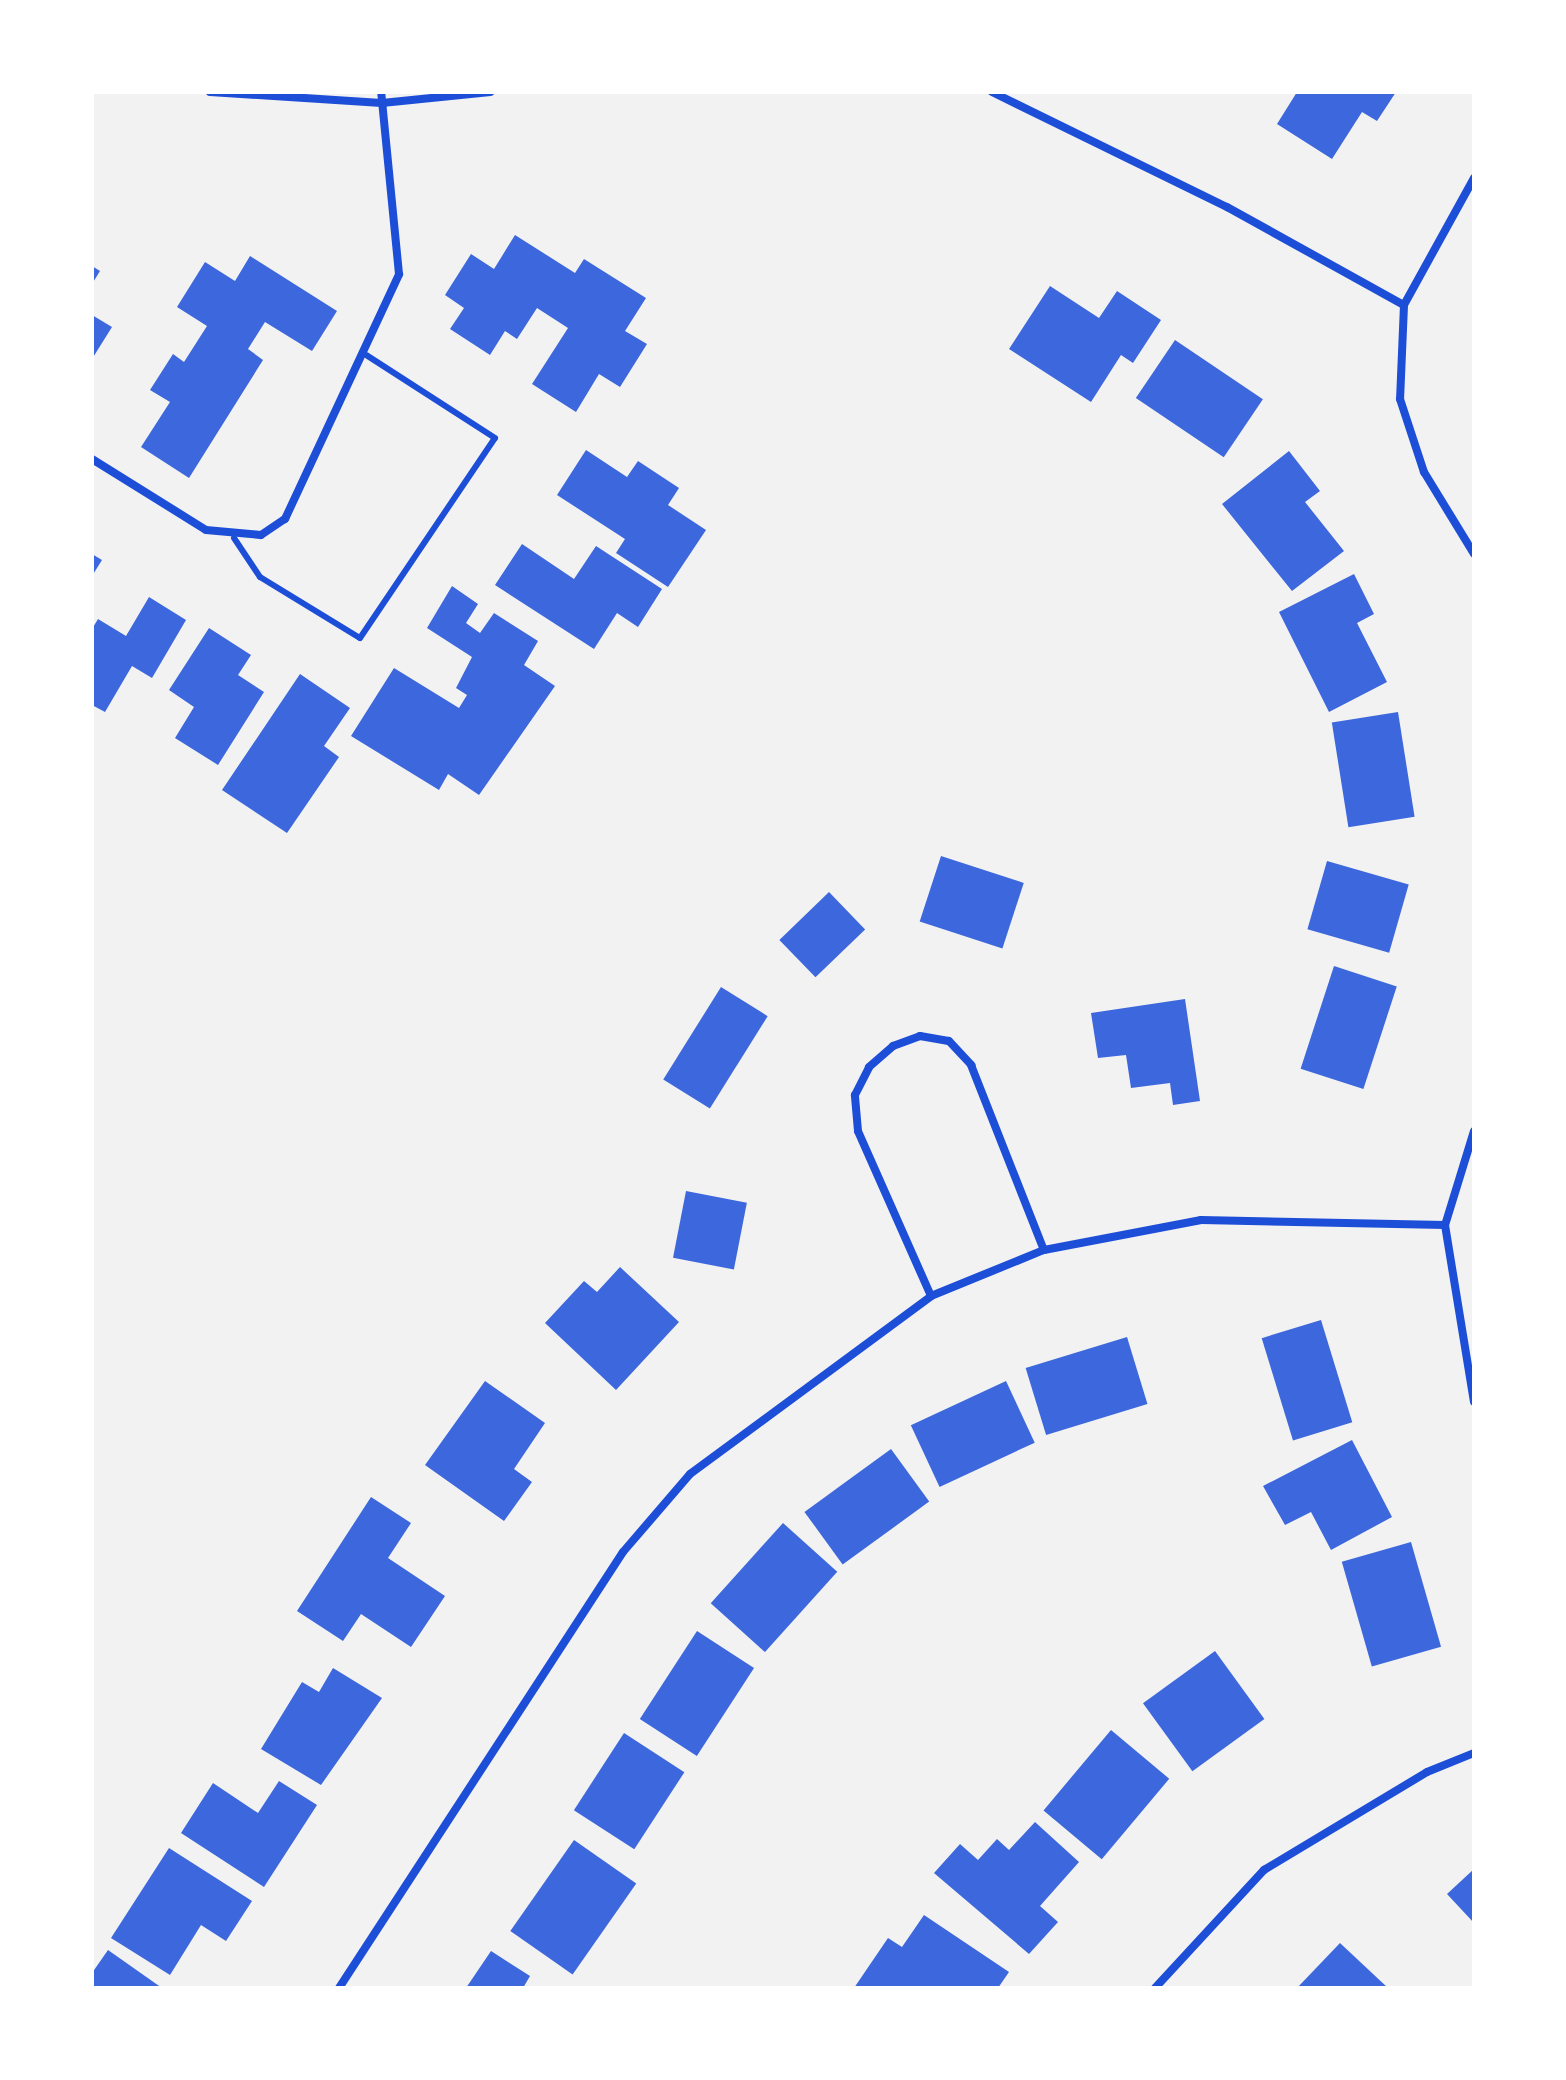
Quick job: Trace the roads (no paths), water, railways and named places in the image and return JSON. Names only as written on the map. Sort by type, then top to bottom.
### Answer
[{"type":"street","points":[[210,92],[382,103],[490,92]]},
{"type":"street","points":[[92,459],[206,530],[234,538],[261,535],[285,519],[366,355],[399,274],[381,92]]},
{"type":"street","points":[[992,92],[1227,207],[1404,305]]},
{"type":"street","points":[[1474,178],[1404,305],[1400,399],[1424,472],[1474,554]]},
{"type":"street","points":[[931,1296],[858,1131],[855,1095],[869,1067],[893,1046],[920,1036],[949,1041],[971,1065],[1044,1250]]},
{"type":"street","points":[[1474,1131],[1445,1225],[1474,1402]]},
{"type":"street","points":[[339,1988],[623,1552],[690,1474],[931,1296],[1044,1250],[1201,1220],[1445,1225]]},
{"type":"street","points":[[1155,1988],[1264,1870],[1427,1772],[1474,1753]]},
{"type":"lane","points":[[234,538],[260,577],[360,638],[495,438],[366,355]]}]
